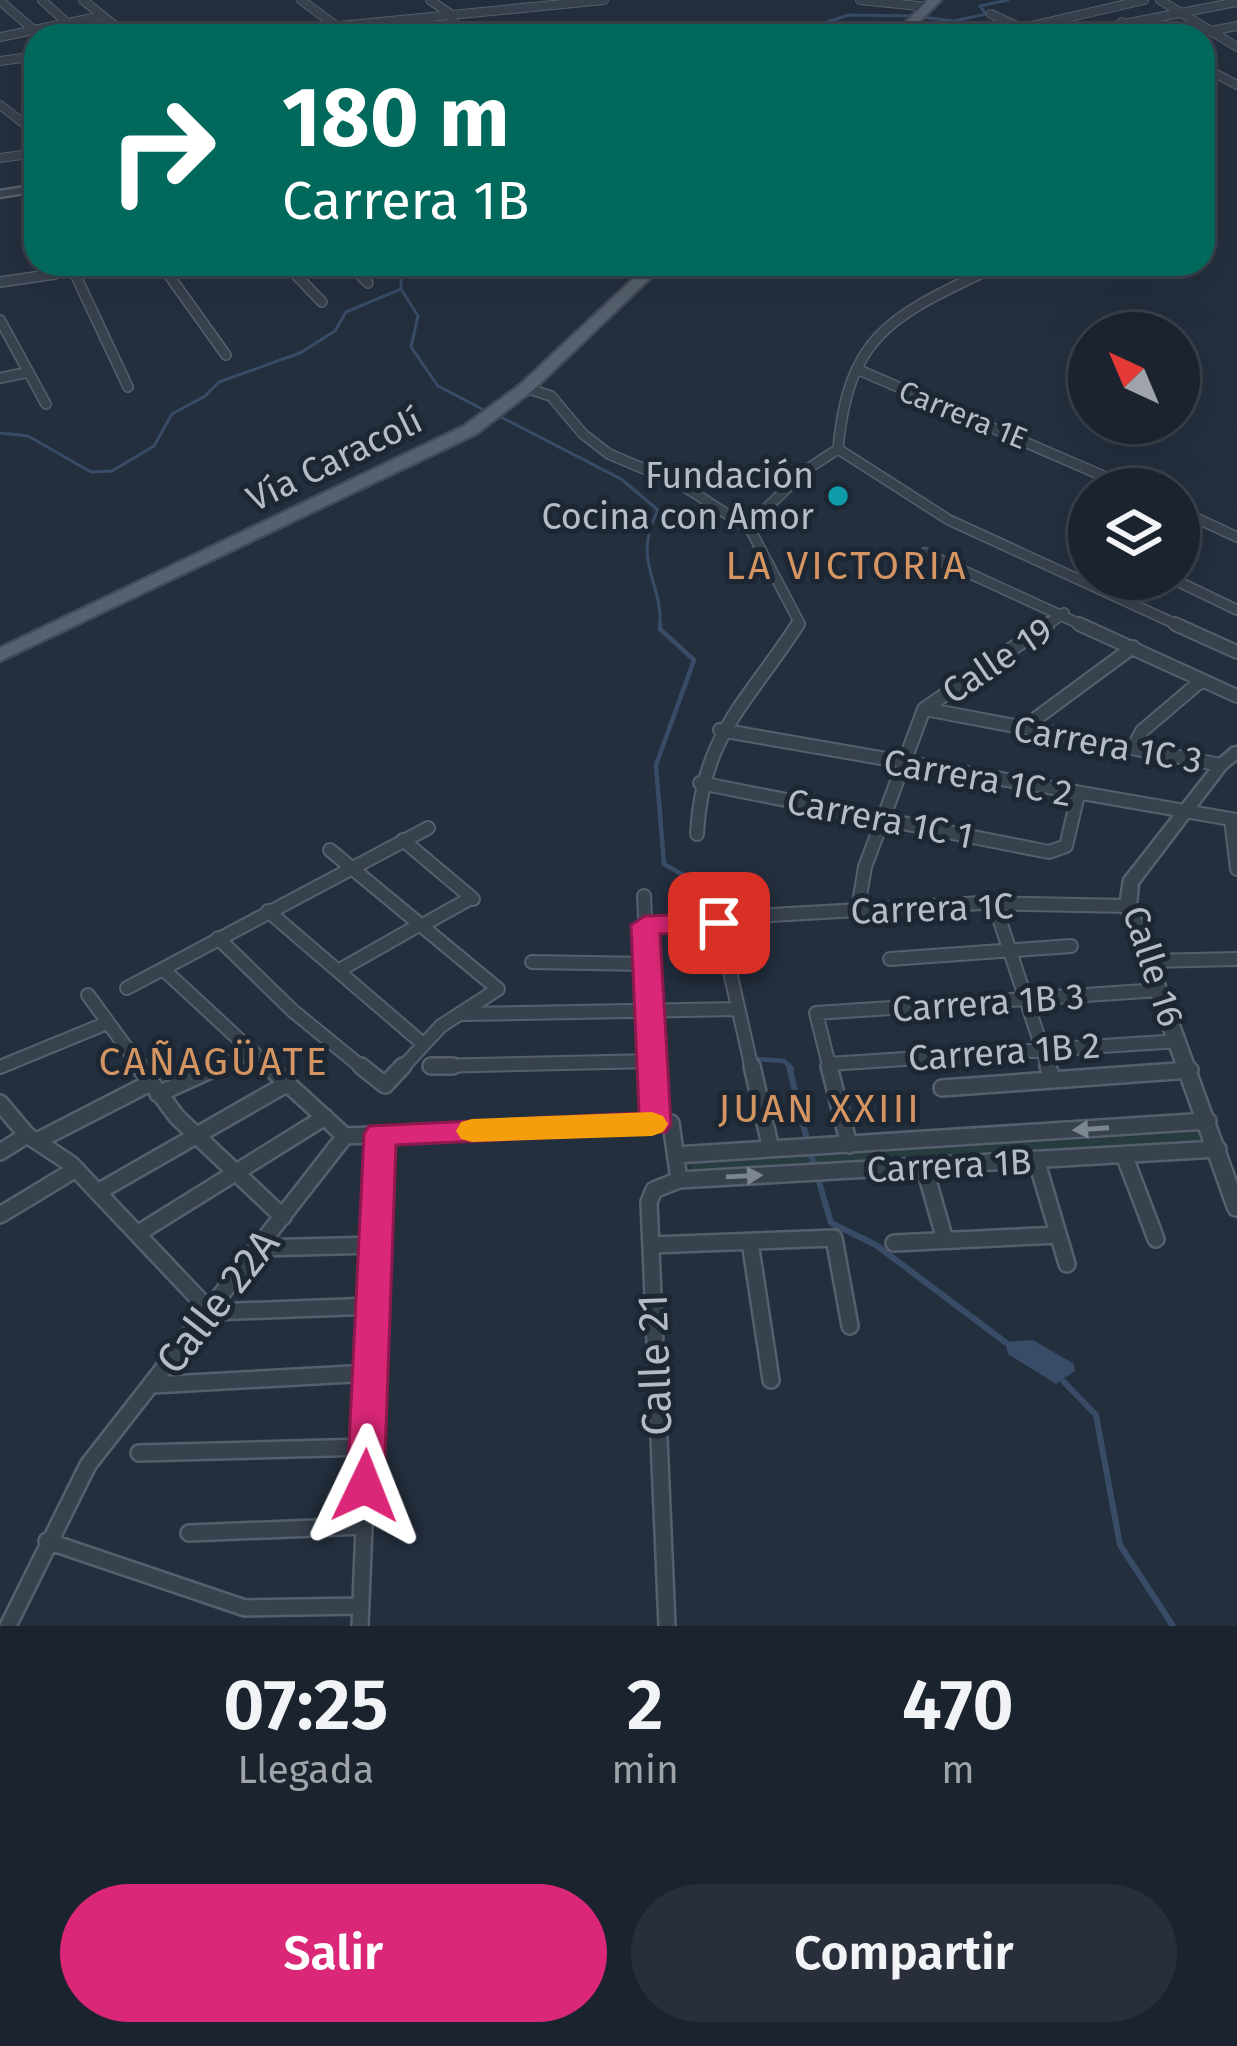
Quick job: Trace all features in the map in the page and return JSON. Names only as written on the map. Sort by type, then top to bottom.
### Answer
[{"type":"main road","name":"Vía Caracolí","points":[[0,655],[397,466],[495,414],[645,276]]},
{"type":"street","points":[[42,0],[67,23]]},
{"type":"street","points":[[83,0],[112,24]]},
{"type":"street","points":[[302,0],[335,24]]},
{"type":"street","points":[[430,0],[449,13],[455,24]]},
{"type":"street","points":[[355,24],[604,0]]},
{"type":"street","points":[[860,0],[925,10]]},
{"type":"street","points":[[1085,0],[1124,23]]},
{"type":"street","points":[[1035,24],[1144,0]]},
{"type":"street","points":[[1160,0],[1199,24]]},
{"type":"street","points":[[0,1],[27,24]]},
{"type":"street","points":[[1119,24],[1237,2]]},
{"type":"street","points":[[991,14],[1014,24]]},
{"type":"street","points":[[64,24],[102,16]]},
{"type":"street","points":[[0,38],[10,49]]},
{"type":"street","points":[[1216,74],[1237,72]]},
{"type":"street","points":[[1216,74],[1237,85]]},
{"type":"street","points":[[0,282],[31,276]]},
{"type":"street","points":[[76,276],[128,386]]},
{"type":"street","points":[[169,276],[226,356]]},
{"type":"street","points":[[297,276],[322,302]]},
{"type":"street","points":[[838,449],[838,418],[878,331],[978,276]]},
{"type":"street","points":[[1,323],[46,404]]},
{"type":"street","name":"Carrera 1E","points":[[859,370],[1085,468]]},
{"type":"street","points":[[0,378],[28,372]]},
{"type":"street","points":[[526,388],[551,396],[609,454],[682,485],[750,530],[799,622],[720,730],[700,783],[697,834]]},
{"type":"street","points":[[750,530],[753,521],[806,470],[838,449]]},
{"type":"street","points":[[838,449],[949,520],[1237,652]]},
{"type":"street","points":[[1200,520],[1237,537]]},
{"type":"street","points":[[925,553],[1237,695]]},
{"type":"street","points":[[1200,592],[1237,610]]},
{"type":"street","name":"Calle 19","points":[[858,908],[865,867],[924,709],[1064,614]]},
{"type":"street","points":[[1023,728],[1133,646]]},
{"type":"street","points":[[1133,748],[1142,731],[1202,680]]},
{"type":"street","name":"Carrera 1C 3","points":[[924,709],[1221,765]]},
{"type":"street","name":"Carrera 1C 2","points":[[720,730],[1234,820]]},
{"type":"street","name":"Calle 16","points":[[1237,751],[1221,765],[1130,883],[1128,906],[1237,1209]]},
{"type":"street","name":"Carrera 1C 1","points":[[700,783],[1061,851],[1078,795]]},
{"type":"street","points":[[1234,820],[1237,869]]},
{"type":"street","points":[[127,988],[428,828]]},
{"type":"street","points":[[338,971],[472,898],[403,840]]},
{"type":"street","points":[[218,938],[293,1011],[385,1085],[422,1042],[498,988],[330,850]]},
{"type":"street","points":[[644,896],[652,1061],[679,1180]]},
{"type":"street","points":[[994,906],[1030,1000],[1052,1079]]},
{"type":"street","name":"Carrera 1C","points":[[735,916],[858,908],[1128,906]]},
{"type":"street","points":[[268,911],[422,1042]]},
{"type":"street","points":[[645,925],[719,923],[771,1149]]},
{"type":"street","points":[[890,959],[1071,946]]},
{"type":"street","points":[[1149,962],[1237,959]]},
{"type":"street","points":[[532,962],[647,964]]},
{"type":"street","points":[[163,969],[345,1136],[663,1124]]},
{"type":"street","name":"Carrera 1B 3","points":[[829,1064],[816,1013],[1160,990]]},
{"type":"street","points":[[88,995],[154,1089],[194,1136],[284,1216]]},
{"type":"street","points":[[459,1014],[736,1009]]},
{"type":"street","points":[[0,1067],[107,1023]]},
{"type":"street","name":"Carrera 1B 2","points":[[829,1064],[1179,1041]]},
{"type":"street","points":[[0,1152],[252,1051]]},
{"type":"street","points":[[431,1066],[652,1061]]},
{"type":"street","points":[[829,1064],[849,1145]]},
{"type":"street","points":[[942,1088],[1190,1070]]},
{"type":"street","points":[[98,1192],[288,1083]]},
{"type":"street","points":[[0,1103],[32,1138],[76,1169],[211,1312],[373,1306]]},
{"type":"street","points":[[137,1234],[325,1117]]},
{"type":"street","name":"Carrera 1B","points":[[676,1155],[1208,1121]]},
{"type":"street","points":[[360,1626],[380,1134]]},
{"type":"street","name":"Calle 22A","points":[[8,1626],[88,1466],[345,1136]]},
{"type":"street","name":"Carrera 1B","points":[[679,1180],[1218,1149]]},
{"type":"street","points":[[1124,1154],[1156,1239]]},
{"type":"street","points":[[1036,1160],[1067,1264]]},
{"type":"street","points":[[924,1166],[945,1240]]},
{"type":"street","points":[[0,1215],[76,1169]]},
{"type":"street","name":"Calle 21","points":[[667,1626],[653,1387],[650,1195],[662,1184],[679,1180]]},
{"type":"street","points":[[894,1243],[1058,1234]]},
{"type":"street","points":[[651,1245],[834,1238],[850,1326]]},
{"type":"street","points":[[750,1242],[771,1380]]},
{"type":"street","points":[[260,1248],[376,1245]]},
{"type":"street","points":[[152,1385],[370,1373]]},
{"type":"street","points":[[139,1453],[367,1447]]},
{"type":"street","points":[[189,1533],[364,1526]]},
{"type":"street","points":[[47,1541],[245,1609],[361,1606]]},
{"type":"green space","points":[[1201,1132],[1204,1141],[692,1173],[691,1164]]},
{"type":"water","points":[[1033,1340],[1074,1364],[1075,1371],[1056,1384],[1008,1354],[1005,1342]]},
{"type":"waterway","points":[[921,17],[954,21],[986,14],[980,6],[1008,0]]},
{"type":"waterway","points":[[821,24],[849,15],[912,16]]},
{"type":"waterway","points":[[401,276],[401,289]]},
{"type":"waterway","points":[[0,433],[28,436],[91,472],[112,471],[154,446],[172,414],[205,396],[219,382],[300,353],[335,331],[346,312],[401,289]]},
{"type":"waterway","points":[[401,289],[418,316],[411,347],[438,386],[486,411]]},
{"type":"waterway","points":[[497,415],[621,479],[658,510],[647,544],[660,629],[694,660],[656,765],[664,864],[716,894],[725,925]]},
{"type":"waterway","points":[[755,1059],[784,1061],[789,1066]]},
{"type":"waterway","points":[[789,1066],[792,1069]]},
{"type":"waterway","points":[[789,1066],[807,1140]]},
{"type":"waterway","points":[[810,1151],[831,1223],[876,1245],[1005,1342]]},
{"type":"waterway","points":[[1064,1382],[1096,1415],[1120,1545],[1173,1626]]},
{"type":"slow traffic","points":[[472,1131],[652,1124]]},
{"type":"place","name":"Fundación Cocina con Amor","points":[[838,496]]},
{"type":"district","name":"LA VICTORIA","points":[[847,565]]},
{"type":"district","name":"CAÑAGÜATE","points":[[214,1061]]},
{"type":"district","name":"JUAN XXIII","points":[[820,1108]]},
{"type":"route","points":[[365,1486],[380,1134],[655,1124],[645,925],[719,923]]}]
